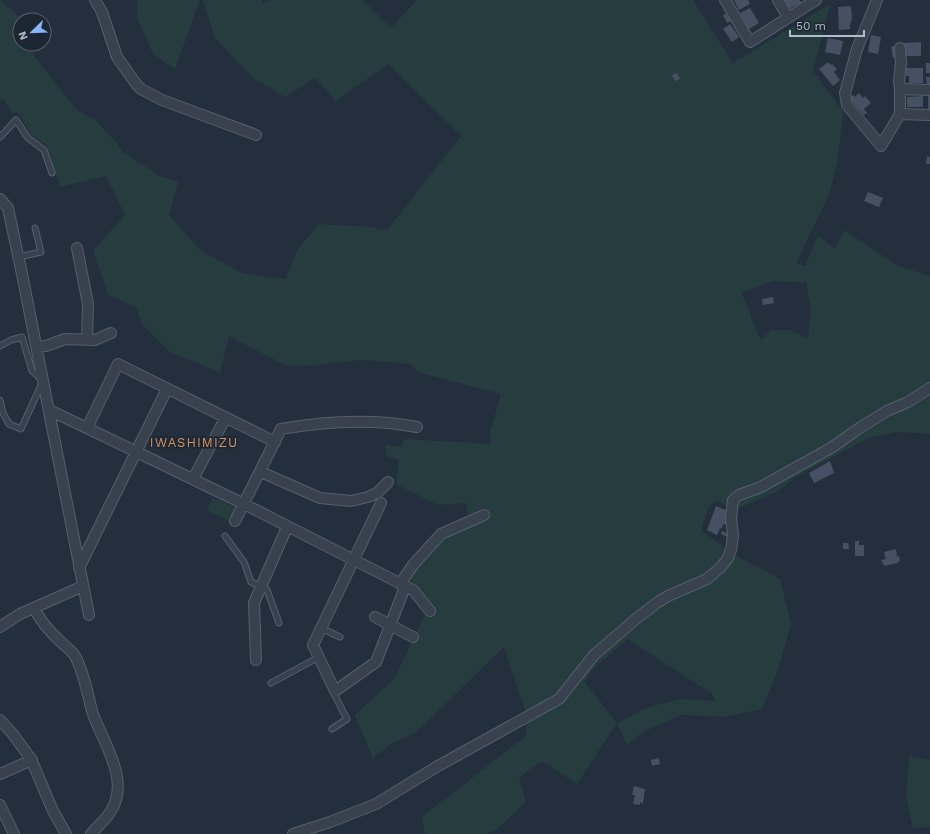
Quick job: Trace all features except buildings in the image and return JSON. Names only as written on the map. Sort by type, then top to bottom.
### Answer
[{"type":"street","points":[[95,0],[102,12],[117,57],[137,85],[162,100],[256,135]]},
{"type":"street","points":[[725,0],[750,42],[816,0]]},
{"type":"street","points":[[778,0],[785,12]]},
{"type":"street","points":[[877,0],[857,49],[845,93],[847,105],[881,146],[900,114],[900,48]]},
{"type":"street","points":[[900,89],[930,90]]},
{"type":"street","points":[[900,114],[930,115]]},
{"type":"street","points":[[0,199],[8,208],[19,257],[89,615]]},
{"type":"street","points":[[77,248],[88,304],[87,340]]},
{"type":"street","points":[[37,347],[46,346],[65,339],[96,340],[111,333]]},
{"type":"street","points":[[87,428],[118,364],[275,442]]},
{"type":"street","points":[[293,834],[330,822],[376,804],[438,766],[559,699],[594,655],[637,618],[668,596],[706,580],[721,567],[728,558],[731,550],[733,535],[731,518],[733,500],[761,487],[830,448],[887,411],[918,396],[930,388]]},
{"type":"street","points":[[79,568],[167,389]]},
{"type":"street","points":[[48,410],[244,504],[413,590],[430,611]]},
{"type":"street","points":[[193,479],[226,417]]},
{"type":"street","points":[[235,521],[281,430],[312,424],[342,421],[396,423],[417,427]]},
{"type":"street","points":[[261,472],[320,498],[351,501],[377,493],[388,482]]},
{"type":"street","points":[[381,503],[355,560],[313,644],[335,691],[376,662],[403,585],[413,565],[441,534],[484,515]]},
{"type":"street","points":[[256,660],[254,603],[287,527]]},
{"type":"street","points":[[0,627],[20,614],[83,586]]},
{"type":"street","points":[[34,608],[48,629],[74,654],[84,676],[94,715],[118,774],[118,786],[114,805],[109,814],[91,834]]},
{"type":"street","points":[[374,617],[413,637]]},
{"type":"street","points":[[0,720],[12,733],[32,760],[54,811],[66,834]]},
{"type":"street","points":[[0,774],[32,760]]},
{"type":"street","points":[[0,805],[14,834]]},
{"type":"lane","points":[[0,137],[16,120],[28,138],[44,150],[52,173]]},
{"type":"lane","points":[[19,257],[41,252],[35,228]]},
{"type":"lane","points":[[0,346],[11,340],[22,337],[32,371],[43,382],[21,429],[9,424],[3,413],[0,400]]},
{"type":"lane","points":[[225,536],[244,562],[251,582],[266,590],[279,623]]},
{"type":"lane","points":[[321,628],[340,637]]},
{"type":"lane","points":[[271,683],[319,657]]},
{"type":"lane","points":[[332,729],[347,718],[333,692],[335,691]]},
{"type":"green space","points":[[0,0],[14,12],[12,12],[12,52],[31,52],[76,109],[95,120],[116,142],[123,152],[158,175],[178,182],[169,215],[200,250],[242,273],[285,279],[298,249],[319,224],[370,227],[387,230],[461,136],[388,64],[336,101],[315,78],[285,97],[253,78],[215,38],[203,0],[261,0],[264,4],[269,0],[363,0],[391,28],[417,0],[693,0],[733,63],[830,4],[813,71],[843,111],[841,134],[837,163],[830,193],[796,263],[805,266],[818,235],[835,249],[844,230],[898,266],[930,276],[930,434],[897,432],[869,438],[799,475],[776,492],[734,510],[717,501],[709,506],[701,530],[738,557],[780,579],[791,624],[778,670],[762,709],[725,717],[681,715],[640,734],[627,745],[617,723],[577,784],[542,761],[519,777],[526,802],[496,830],[487,834],[425,834],[422,817],[526,736],[526,713],[504,647],[415,733],[392,743],[373,758],[355,715],[394,679],[425,615],[434,611],[410,578],[422,561],[446,537],[487,519],[482,509],[468,515],[466,503],[438,505],[396,484],[399,460],[386,456],[385,444],[402,447],[404,439],[491,444],[490,432],[501,394],[420,373],[411,364],[361,360],[308,366],[285,365],[229,336],[220,372],[170,352],[142,324],[136,307],[108,294],[93,251],[125,215],[106,176],[60,187],[47,146],[32,135],[17,112],[13,114],[4,100],[0,101]],"holes":[[[774,281],[806,283],[811,309],[808,338],[790,330],[771,330],[761,340],[755,328],[747,304],[741,293]],[[628,639],[712,694],[715,701],[681,699],[648,707],[617,723],[584,681],[597,665]]]},
{"type":"green space","points":[[137,0],[200,0],[175,69],[153,54],[137,18]]},
{"type":"green space","points":[[213,497],[234,507],[235,510],[230,522],[207,510]]},
{"type":"green space","points":[[909,756],[930,760],[930,827],[913,828],[906,797]]},
{"type":"district","name":"IWASHIMIZU","points":[[194,442]]}]
